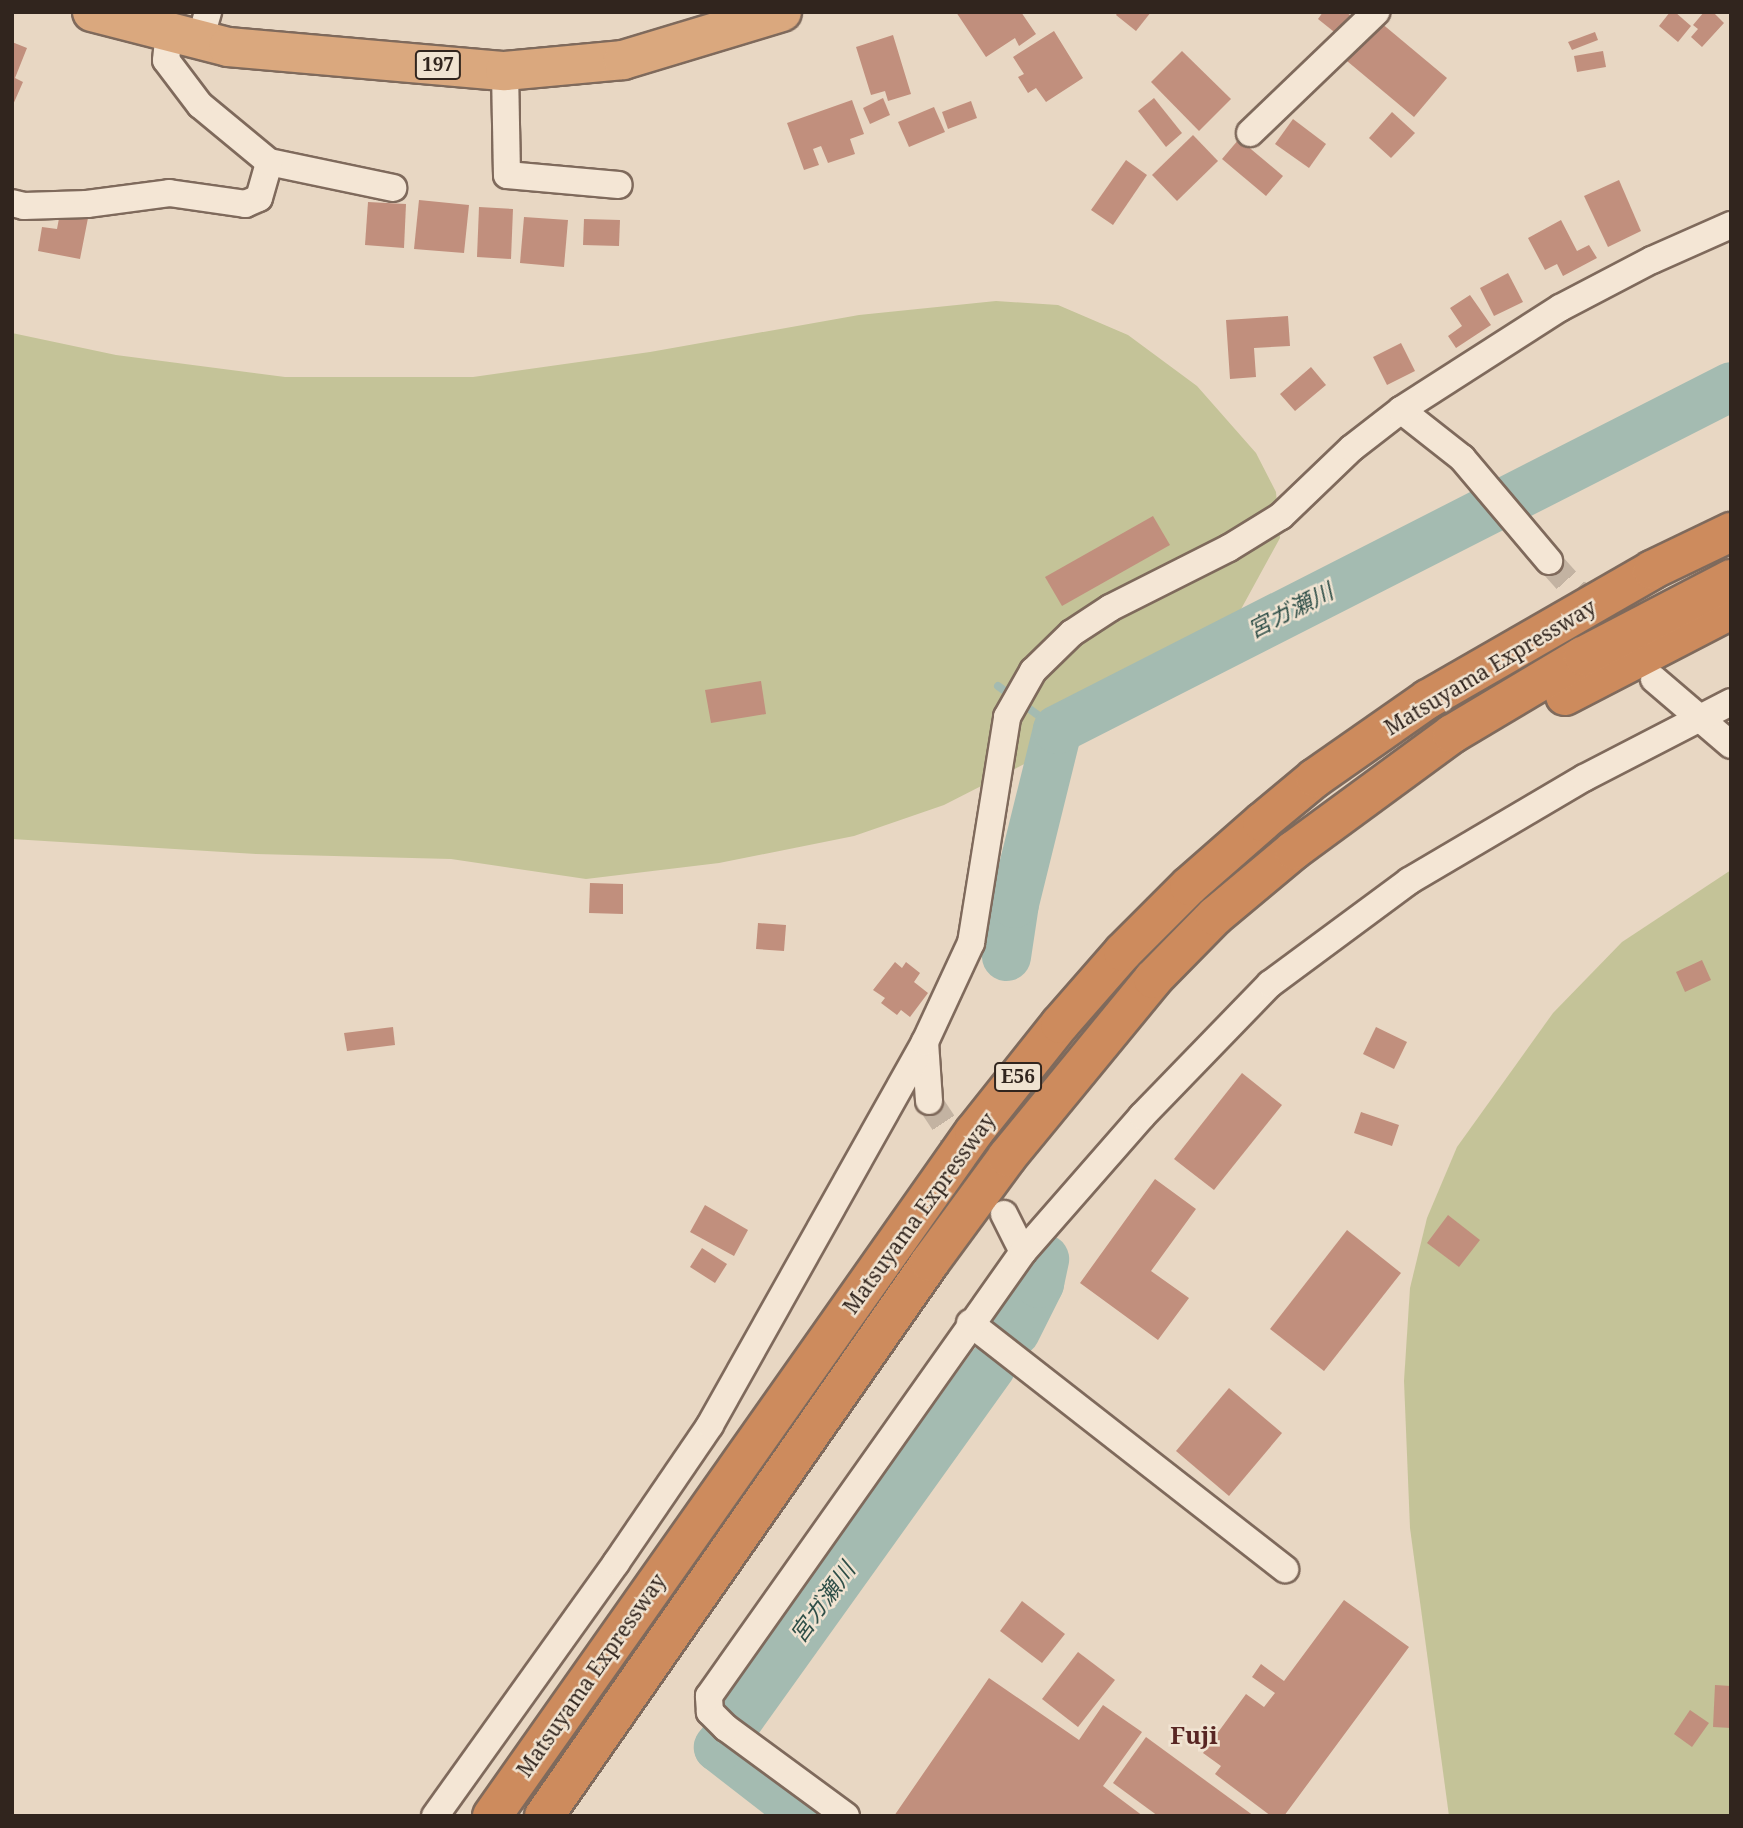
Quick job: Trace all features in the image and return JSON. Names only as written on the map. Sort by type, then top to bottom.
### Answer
[{"type":"highway","name":"197","points":[[92,12],[192,29],[228,47],[505,71],[624,60],[782,12]]},
{"type":"highway","points":[[1428,699],[1552,613],[1731,510]]},
{"type":"highway","name":"Matsuyama Expressway","points":[[492,1816],[966,1143],[1060,1024],[1123,952],[1189,886],[1315,778],[1428,699],[1641,577],[1731,532]]},
{"type":"highway","name":"Matsuyama Expressway","points":[[544,1816],[930,1262],[1083,1061],[1153,979],[1215,916],[1344,811],[1452,734],[1583,656],[1731,579]]},
{"type":"highway","points":[[1344,811],[1731,610]]},
{"type":"street","points":[[1250,133],[1376,12]]},
{"type":"street","points":[[192,29],[166,60],[200,106],[269,162],[393,188]]},
{"type":"street","points":[[505,71],[507,175],[619,185]]},
{"type":"street","points":[[12,204],[87,204],[169,193],[245,204],[258,198],[269,162]]},
{"type":"street","points":[[435,1816],[616,1563],[710,1425],[925,1042],[971,943],[1007,717],[1034,671],[1072,633],[1110,608],[1229,548],[1281,516],[1353,448],[1401,410],[1560,308],[1652,260],[1731,225]]},
{"type":"street","points":[[1401,410],[1462,458],[1549,561]]},
{"type":"street","points":[[1654,679],[1731,746]]},
{"type":"street","points":[[846,1816],[726,1728],[710,1712],[709,1696],[970,1323],[1023,1252],[1142,1116],[1270,984],[1409,881],[1584,778],[1698,716],[1731,702]]},
{"type":"street","points":[[925,1042],[929,1101]]},
{"type":"street","points":[[1003,1214],[1023,1252]]},
{"type":"street","points":[[970,1323],[1285,1569]]},
{"type":"green space","points":[[996,301],[1058,305],[1128,335],[1197,386],[1256,453],[1276,492],[1280,538],[1234,622],[1160,686],[1115,709],[1038,757],[944,805],[854,836],[719,863],[586,879],[451,859],[256,854],[12,839],[12,333],[116,355],[285,377],[473,377],[650,352],[859,315]]},
{"type":"green space","points":[[1731,870],[1731,1816],[1449,1816],[1410,1528],[1404,1381],[1410,1288],[1427,1218],[1457,1147],[1553,1013],[1622,942]]},
{"type":"building","points":[[956,12],[1021,12],[1036,34],[1019,46],[1015,38],[986,57]]},
{"type":"building","points":[[1118,12],[1151,12],[1136,31],[1116,15]]},
{"type":"building","points":[[1323,12],[1346,12],[1357,21],[1343,39],[1318,19]]},
{"type":"building","points":[[1670,12],[1675,12],[1691,26],[1678,42],[1659,26]]},
{"type":"building","points":[[1704,12],[1713,12],[1724,23],[1702,47],[1691,37],[1698,29],[1693,25]]},
{"type":"building","points":[[1374,17],[1447,78],[1414,117],[1341,56]]},
{"type":"building","points":[[1054,31],[1083,78],[1046,102],[1036,88],[1028,93],[1018,77],[1024,74],[1013,57]]},
{"type":"building","points":[[1595,32],[1598,40],[1572,50],[1568,42]]},
{"type":"building","points":[[893,35],[911,94],[888,101],[885,91],[871,95],[856,47]]},
{"type":"building","points":[[12,42],[27,48],[15,78],[23,82],[12,107]]},
{"type":"building","points":[[1182,51],[1231,99],[1199,131],[1151,82]]},
{"type":"building","points":[[1603,51],[1606,67],[1577,72],[1574,56]]},
{"type":"building","points":[[883,98],[890,115],[870,124],[863,108]]},
{"type":"building","points":[[1154,98],[1182,133],[1166,147],[1138,111]]},
{"type":"building","points":[[852,100],[864,134],[850,139],[855,154],[828,163],[821,146],[813,149],[819,165],[804,170],[787,123]]},
{"type":"building","points":[[971,101],[977,118],[948,129],[942,112]]},
{"type":"building","points":[[934,107],[945,132],[909,147],[898,122]]},
{"type":"building","points":[[1392,112],[1415,133],[1391,158],[1369,138]]},
{"type":"building","points":[[1293,119],[1326,144],[1309,168],[1275,144]]},
{"type":"building","points":[[1193,135],[1218,161],[1177,201],[1152,175]]},
{"type":"building","points":[[1239,139],[1283,176],[1266,196],[1222,159]]},
{"type":"building","points":[[1126,160],[1147,175],[1113,225],[1091,210]]},
{"type":"building","points":[[1619,180],[1641,231],[1608,247],[1584,196]]},
{"type":"building","points":[[419,200],[469,205],[464,253],[414,249]]},
{"type":"building","points":[[368,202],[406,204],[404,248],[365,245]]},
{"type":"building","points":[[479,207],[513,209],[511,259],[477,257]]},
{"type":"building","points":[[60,213],[88,218],[80,259],[38,251],[42,227],[57,229]]},
{"type":"building","points":[[524,217],[568,220],[564,267],[520,263]]},
{"type":"building","points":[[584,219],[620,220],[619,246],[583,245]]},
{"type":"building","points":[[1561,220],[1577,251],[1589,245],[1597,258],[1563,276],[1557,264],[1545,270],[1528,238]]},
{"type":"building","points":[[1508,273],[1523,302],[1494,316],[1480,288]]},
{"type":"building","points":[[1470,295],[1491,325],[1456,348],[1448,336],[1462,326],[1450,308]]},
{"type":"building","points":[[1288,316],[1290,346],[1254,348],[1256,377],[1230,379],[1226,320]]},
{"type":"building","points":[[1401,343],[1415,371],[1387,385],[1373,357]]},
{"type":"building","points":[[1311,367],[1326,385],[1295,411],[1280,394]]},
{"type":"building","points":[[1153,516],[1170,545],[1062,606],[1045,577]]},
{"type":"building","points":[[761,681],[766,714],[711,723],[705,690]]},
{"type":"building","points":[[590,883],[623,884],[623,914],[589,913]]},
{"type":"building","points":[[758,923],[786,925],[784,951],[756,949]]},
{"type":"building","points":[[1702,960],[1711,980],[1685,992],[1676,972]]},
{"type":"building","points":[[895,962],[902,968],[906,962],[920,973],[914,982],[928,993],[910,1017],[901,1010],[897,1015],[881,1003],[885,998],[873,990]]},
{"type":"building","points":[[393,1027],[395,1045],[347,1051],[344,1033]]},
{"type":"building","points":[[1376,1027],[1407,1042],[1394,1069],[1363,1054]]},
{"type":"building","points":[[1242,1073],[1282,1105],[1214,1190],[1174,1159]]},
{"type":"building","points":[[1361,1112],[1399,1125],[1392,1146],[1354,1133]]},
{"type":"building","points":[[1155,1179],[1196,1209],[1151,1271],[1189,1298],[1158,1340],[1080,1283]]},
{"type":"building","points":[[705,1205],[748,1230],[734,1256],[690,1232]]},
{"type":"building","points":[[1448,1215],[1480,1240],[1459,1267],[1427,1243]]},
{"type":"building","points":[[1347,1230],[1401,1273],[1324,1371],[1270,1329]]},
{"type":"building","points":[[702,1248],[727,1264],[715,1283],[690,1267]]},
{"type":"building","points":[[1229,1388],[1282,1433],[1229,1496],[1176,1451]]},
{"type":"building","points":[[1344,1600],[1409,1647],[1284,1816],[1271,1816],[1215,1774],[1221,1766],[1203,1753],[1246,1694],[1264,1707],[1275,1693],[1252,1677],[1261,1664],[1284,1681]]},
{"type":"building","points":[[1022,1601],[1065,1634],[1042,1663],[1000,1631]]},
{"type":"building","points":[[1078,1652],[1115,1680],[1078,1727],[1042,1699]]},
{"type":"building","points":[[989,1678],[1079,1740],[1103,1705],[1142,1732],[1103,1786],[1143,1816],[894,1816]]},
{"type":"building","points":[[1715,1685],[1731,1686],[1731,1728],[1713,1727]]},
{"type":"building","points":[[1690,1710],[1709,1723],[1692,1747],[1674,1734]]},
{"type":"building","points":[[1146,1737],[1254,1816],[1158,1816],[1113,1783]]},
{"type":"waterway","name":"宮ガ瀬川","points":[[1006,956],[1014,903],[1057,729],[1731,386]]},
{"type":"waterway","points":[[998,686],[1057,729]]},
{"type":"waterway","name":"宮ガ瀬川","points":[[1015,1331],[1039,1283],[1044,1259]]},
{"type":"waterway","name":"宮ガ瀬川","points":[[807,1816],[718,1747],[991,1366]]},
{"type":"tunnel","points":[[1549,561],[1627,648]]},
{"type":"tunnel","points":[[929,1101],[994,1199]]},
{"type":"district","name":"Fuji","points":[[1194,1735]]}]
